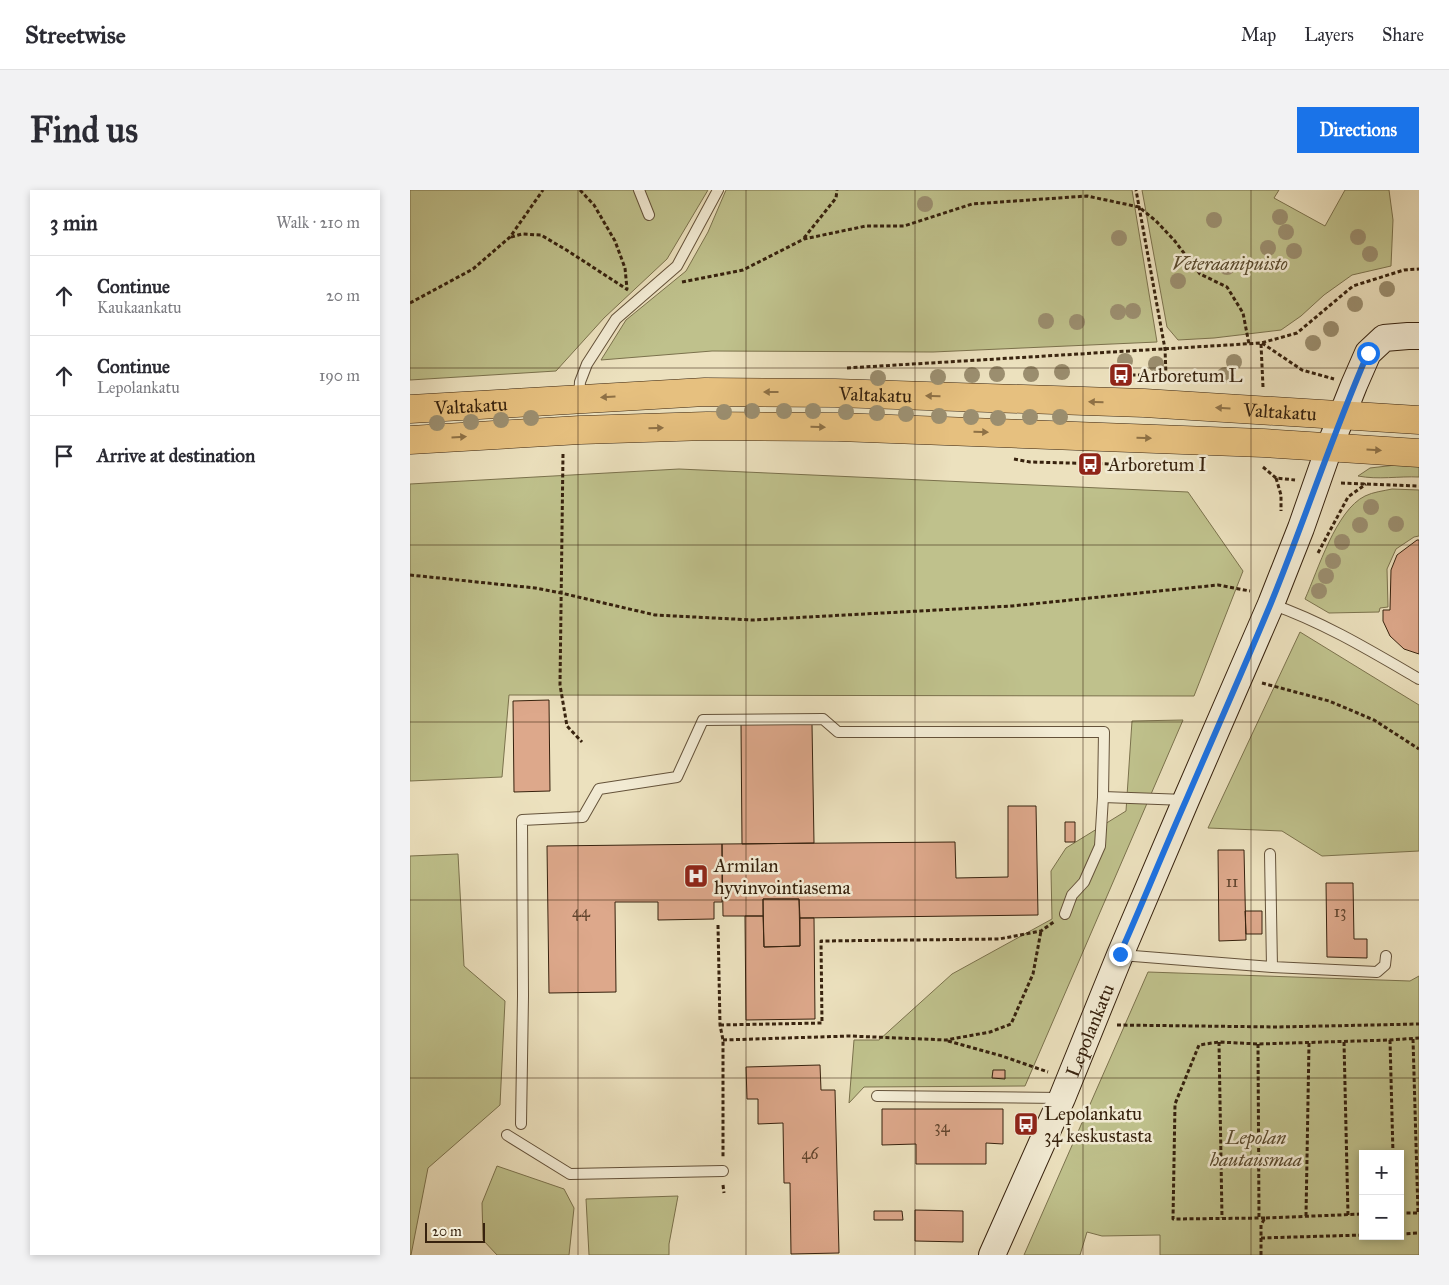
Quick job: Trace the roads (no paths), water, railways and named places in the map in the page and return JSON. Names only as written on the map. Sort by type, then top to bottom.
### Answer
[{"type":"main road","name":"Lepolankatu","points":[[992,1255],[1062,1098],[1120,954],[1240,675],[1260,597],[1318,482],[1329,448],[1368,353],[1384,338],[1419,336]]},
{"type":"main road","name":"Valtakatu","points":[[410,409],[705,392],[835,392],[1144,403],[1419,420]]},
{"type":"main road","name":"Valtakatu","points":[[410,440],[580,430],[707,426],[838,427],[1263,443],[1419,453]]},
{"type":"lane","points":[[639,190],[649,215]]},
{"type":"lane","points":[[579,398],[580,382],[587,364],[616,319],[677,266],[718,190]]},
{"type":"lane","points":[[1260,597],[1350,639],[1419,679]]},
{"type":"lane","points":[[522,1124],[522,820],[583,817],[599,789],[677,777],[703,720],[823,719],[838,732],[1104,732],[1100,846],[1084,882],[1072,895],[1065,914]]},
{"type":"lane","points":[[1103,797],[1186,800]]},
{"type":"lane","points":[[1270,854],[1272,967]]},
{"type":"lane","points":[[1120,954],[1272,967],[1377,972],[1386,965],[1386,956]]},
{"type":"lane","points":[[877,1096],[1062,1098]]},
{"type":"lane","points":[[507,1135],[570,1174],[723,1171]]},
{"type":"place","name":"Arboretum L","points":[[1121,375]]},
{"type":"place","name":"Arboretum I","points":[[1090,464]]},
{"type":"place","name":"Armilan hyvinvointiasema","points":[[696,876]]},
{"type":"place","name":"Lepolankatu 34 keskustasta","points":[[1026,1124]]},
{"type":"park label","name":"Veteraanipuisto","points":[[1230,263]]},
{"type":"park label","name":"Lepolan hautausmaa","points":[[1256,1148]]}]
